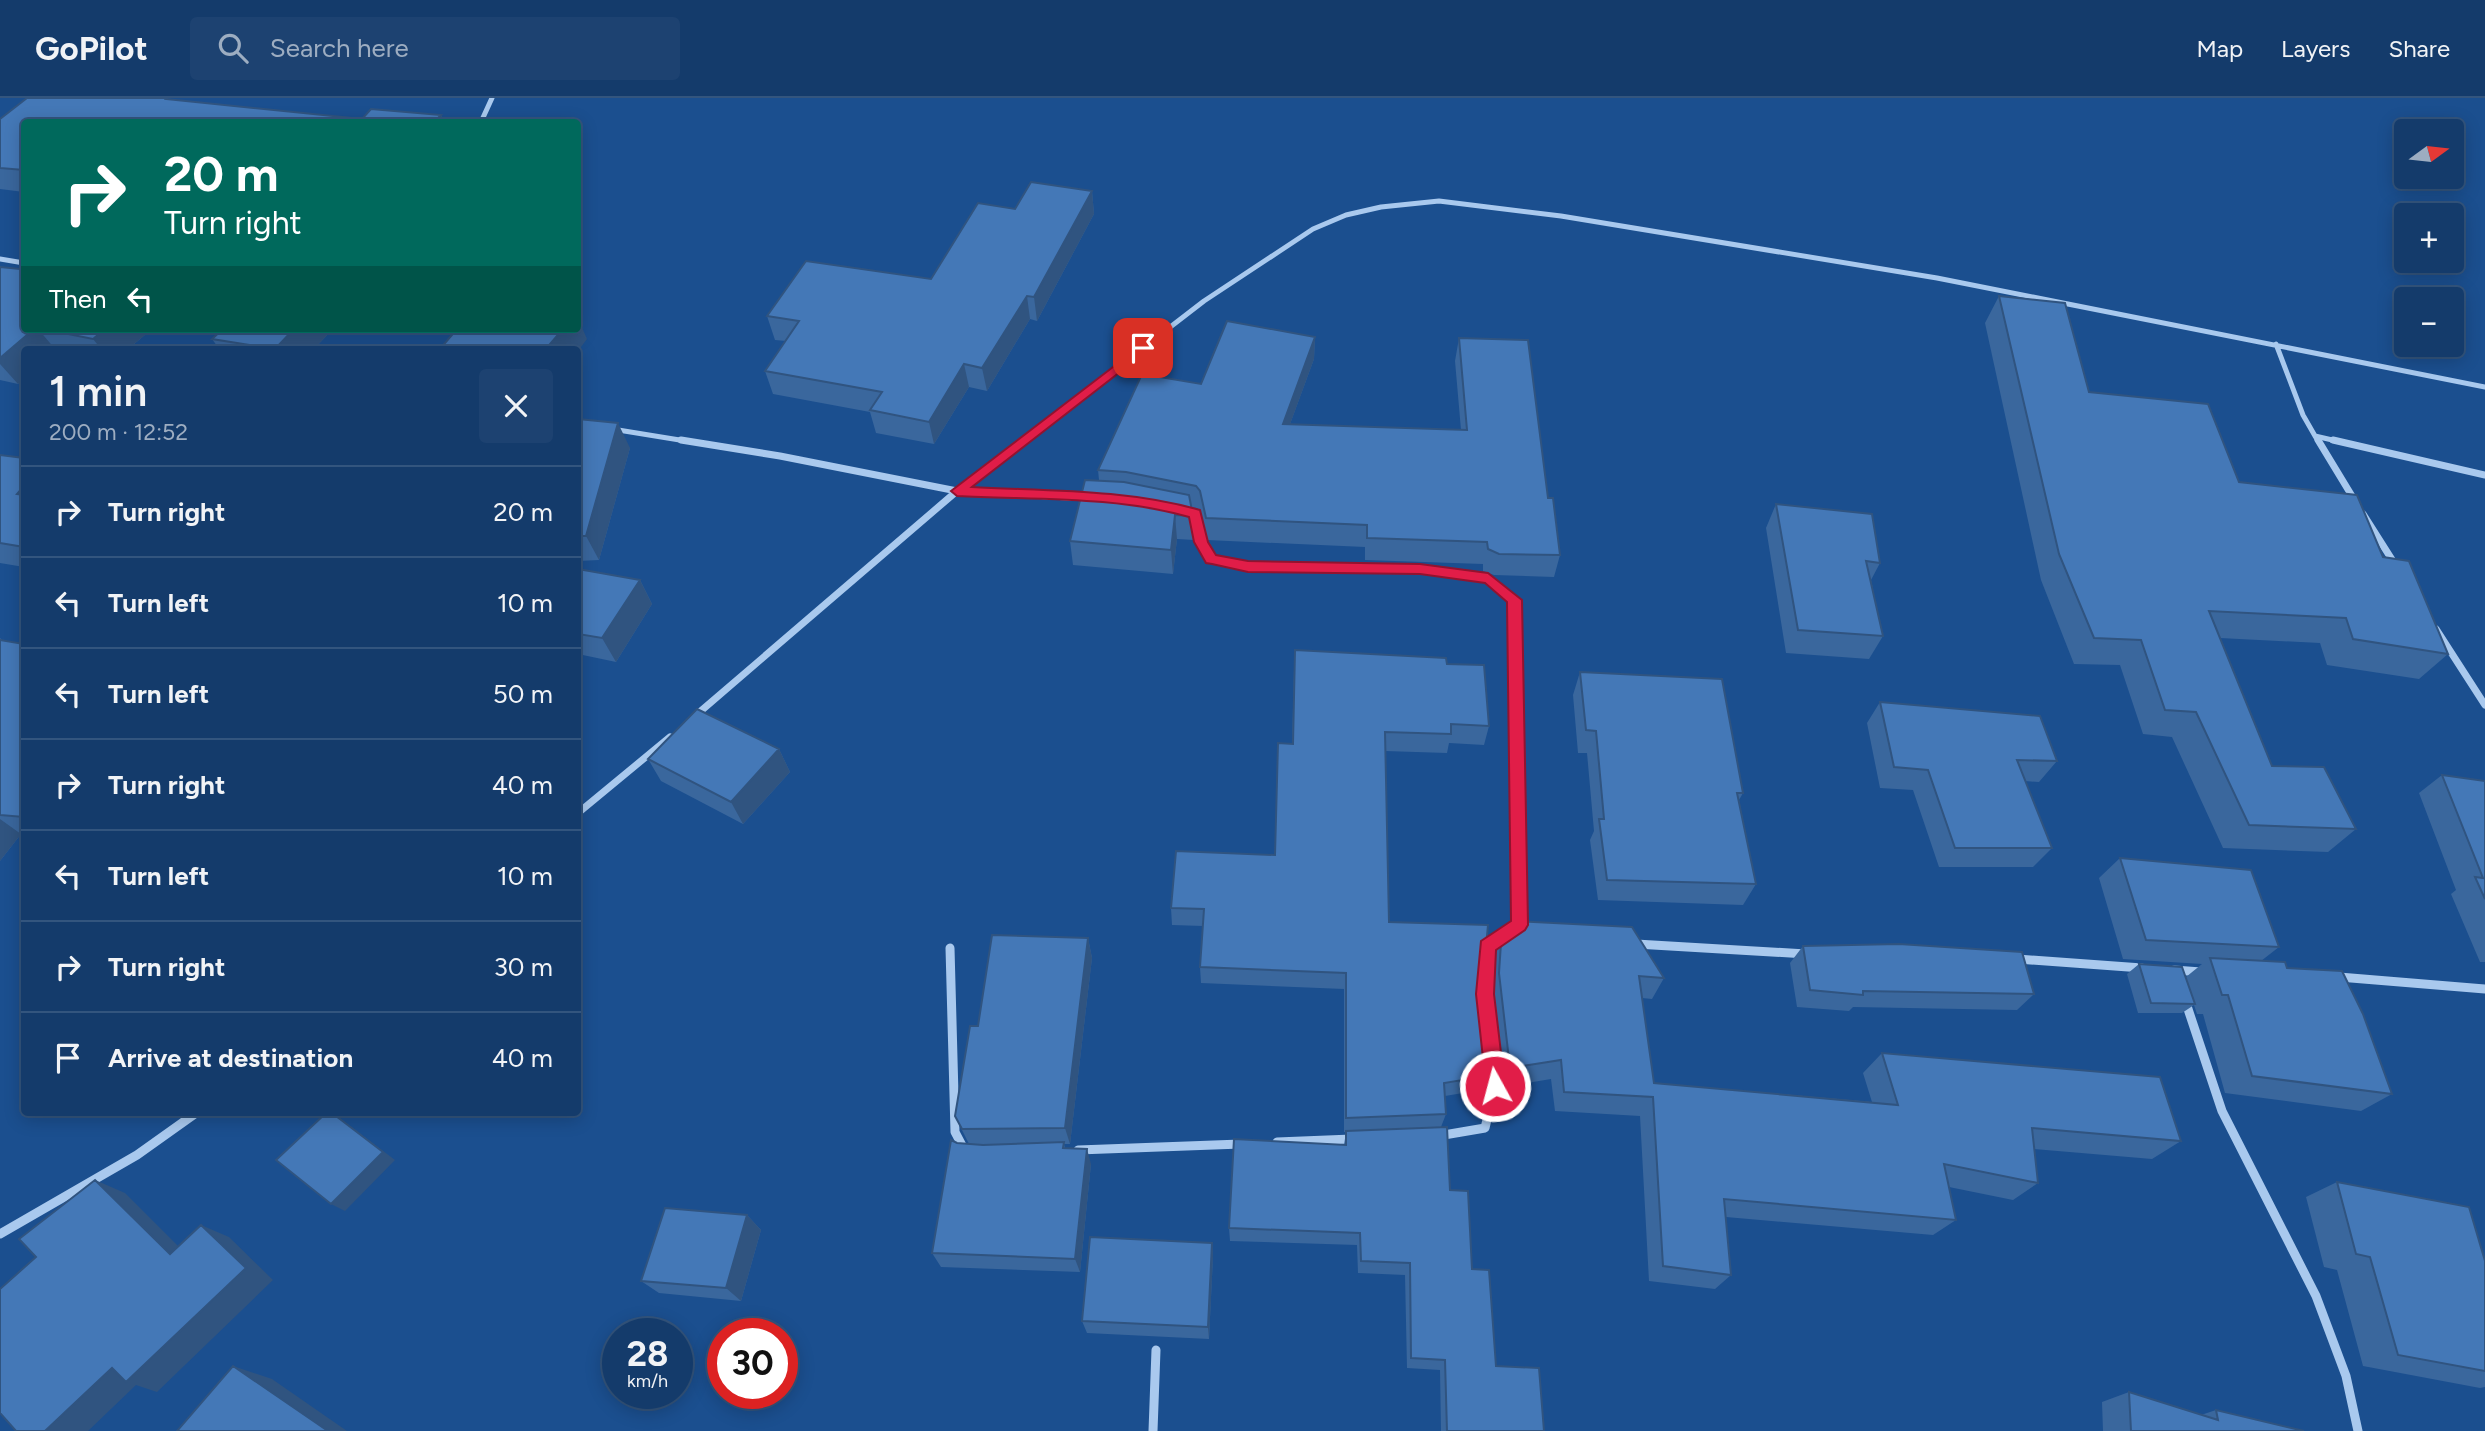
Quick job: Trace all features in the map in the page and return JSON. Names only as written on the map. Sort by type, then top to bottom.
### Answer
[{"type":"street","points":[[482,119],[492,98]]},
{"type":"street","points":[[688,723],[957,491],[1204,301],[1313,229],[1346,215],[1381,207],[1439,201],[1561,216],[1937,278],[2485,387]]},
{"type":"street","points":[[0,259],[21,262]]},
{"type":"street","points":[[2276,344],[2303,415],[2403,578]]},
{"type":"street","points":[[604,428],[780,456],[957,491],[1101,498]]},
{"type":"street","points":[[2315,436],[2485,475]]},
{"type":"street","points":[[1177,509],[1195,514],[1201,542],[1212,559],[1248,566],[1420,569],[1488,578],[1514,600],[1519,925]]},
{"type":"street","points":[[2433,625],[2485,705]]},
{"type":"street","points":[[581,811],[678,731]]},
{"type":"street","points":[[1427,1136],[1485,1128],[1495,1086],[1485,994],[1488,946],[1519,925],[1531,927]]},
{"type":"street","points":[[1620,941],[1820,955]]},
{"type":"street","points":[[950,948],[955,1132],[965,1152],[978,1153]]},
{"type":"street","points":[[2010,959],[2150,969]]},
{"type":"street","points":[[2163,970],[2215,972]]},
{"type":"street","points":[[2175,971],[2222,1111],[2316,1296],[2346,1376],[2358,1431]]},
{"type":"street","points":[[2335,977],[2485,989]]},
{"type":"street","points":[[0,1234],[137,1155],[192,1116]]},
{"type":"street","points":[[1263,1143],[1359,1139]]},
{"type":"street","points":[[1072,1150],[1250,1143]]},
{"type":"street","points":[[1153,1431],[1156,1350]]},
{"type":"building","points":[[27,98],[167,98],[362,119],[21,119],[21,170],[0,168],[0,119]]},
{"type":"building","points":[[371,109],[441,115],[437,119],[362,119]]},
{"type":"building","points":[[1031,182],[1092,191],[1034,297],[1027,296],[982,368],[964,364],[929,422],[870,410],[882,392],[765,371],[799,321],[767,316],[806,261],[931,279],[978,203],[1015,209]]},
{"type":"building","points":[[0,267],[20,269],[21,333],[29,333],[0,358]]},
{"type":"building","points":[[1999,296],[2065,303],[2089,392],[2208,404],[2239,482],[2357,495],[2383,557],[2409,561],[2448,654],[2353,639],[2346,618],[2209,611],[2272,766],[2324,767],[2356,829],[2249,825],[2196,712],[2165,710],[2141,640],[2094,638],[2059,554]]},
{"type":"building","points":[[1227,321],[1315,337],[1283,424],[1467,430],[1459,338],[1528,340],[1548,498],[1553,498],[1560,555],[1499,554],[1488,549],[1487,542],[1367,538],[1367,525],[1206,518],[1200,491],[1196,486],[1126,472],[1098,470],[1142,374],[1201,384]]},
{"type":"building","points":[[63,333],[100,333],[93,339]]},
{"type":"building","points":[[219,333],[290,333],[278,346],[256,346],[212,339]]},
{"type":"building","points":[[454,333],[560,333],[548,346],[442,346]]},
{"type":"building","points":[[581,419],[618,423],[586,536],[581,536]]},
{"type":"building","points":[[0,455],[21,458],[21,489],[17,494],[21,495],[21,546],[0,543]]},
{"type":"building","points":[[1085,480],[1124,482],[1189,495],[1193,516],[1175,515],[1171,550],[1070,541]]},
{"type":"building","points":[[1776,504],[1872,514],[1880,563],[1866,561],[1883,636],[1798,630]]},
{"type":"building","points":[[581,570],[640,580],[602,638],[581,634]]},
{"type":"building","points":[[0,640],[21,644],[21,817],[0,815]]},
{"type":"building","points":[[1295,650],[1446,658],[1447,664],[1484,665],[1489,726],[1451,724],[1451,734],[1385,732],[1389,922],[1488,925],[1483,979],[1493,1075],[1444,1083],[1446,1114],[1346,1118],[1346,973],[1200,967],[1204,909],[1171,908],[1176,851],[1275,855],[1278,743],[1293,744]]},
{"type":"building","points":[[1580,672],[1722,679],[1743,793],[1737,793],[1756,884],[1607,880],[1599,819],[1604,819],[1596,731],[1586,730]]},
{"type":"building","points":[[1880,702],[2040,716],[2057,761],[2017,760],[2052,848],[1955,848],[1928,770],[1894,767]]},
{"type":"building","points":[[697,709],[779,749],[731,802],[648,759]]},
{"type":"building","points":[[2442,775],[2485,781],[2485,899],[2475,877],[2483,878]]},
{"type":"building","points":[[2120,858],[2251,870],[2279,947],[2146,940]]},
{"type":"building","points":[[1513,921],[1632,927],[1664,978],[1639,976],[1654,1083],[1898,1105],[1882,1053],[2160,1077],[2181,1141],[2032,1128],[2038,1183],[1944,1164],[1956,1220],[1724,1199],[1731,1275],[1663,1266],[1653,1097],[1564,1092],[1561,1060],[1510,1068],[1499,973],[1502,928]]},
{"type":"building","points":[[992,935],[1088,938],[1065,1128],[962,1129],[955,1116],[970,1026],[978,1026]]},
{"type":"building","points":[[1899,944],[2022,952],[2034,994],[1863,991],[1863,995],[1810,990],[1803,946]]},
{"type":"building","points":[[2210,958],[2285,962],[2287,968],[2342,971],[2363,1014],[2392,1094],[2252,1076],[2228,995],[2222,995]]},
{"type":"building","points":[[2139,964],[2182,967],[2195,1004],[2151,1003]]},
{"type":"building","points":[[323,1116],[336,1116],[383,1152],[331,1204],[276,1160]]},
{"type":"building","points":[[1447,1127],[1450,1190],[1468,1191],[1472,1269],[1489,1270],[1496,1366],[1539,1368],[1544,1431],[1447,1431],[1445,1360],[1411,1358],[1410,1263],[1361,1261],[1360,1233],[1229,1228],[1234,1139],[1346,1145],[1346,1131]]},
{"type":"building","points":[[951,1140],[983,1145],[1064,1142],[1063,1148],[1087,1149],[1075,1259],[932,1253]]},
{"type":"building","points":[[95,1180],[170,1254],[201,1225],[246,1268],[126,1382],[112,1368],[45,1431],[16,1431],[0,1413],[0,1289],[36,1257],[19,1239]]},
{"type":"building","points":[[2337,1182],[2469,1207],[2485,1261],[2485,1371],[2398,1355],[2370,1257],[2356,1254]]},
{"type":"building","points":[[665,1208],[747,1215],[726,1288],[641,1281]]},
{"type":"building","points":[[1090,1237],[1212,1243],[1208,1327],[1082,1321]]},
{"type":"building","points":[[233,1366],[328,1431],[177,1431]]},
{"type":"building","points":[[2129,1392],[2218,1420],[2216,1410],[2304,1431],[2131,1431]]},
{"type":"route","points":[[1143,348],[957,491],[1127,500],[1167,506],[1195,514],[1201,542],[1212,559],[1248,566],[1420,569],[1488,578],[1514,600],[1519,925],[1488,946],[1485,994],[1495,1086]]}]
